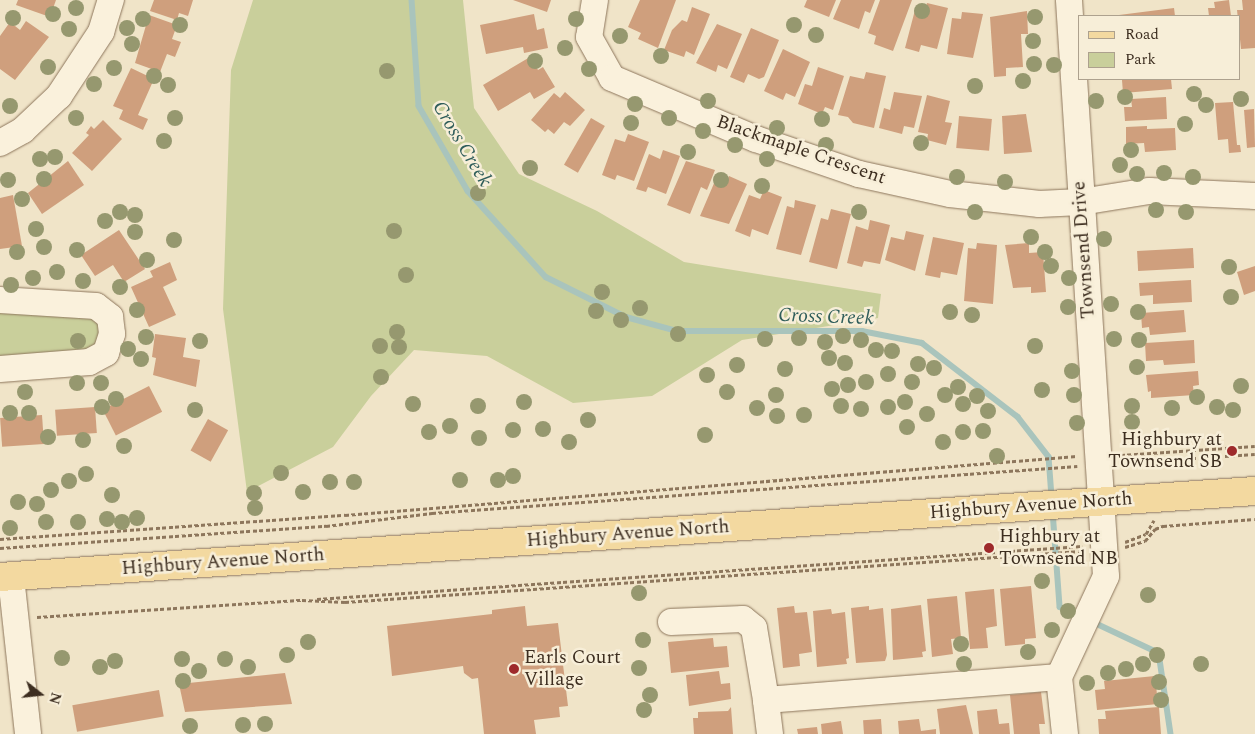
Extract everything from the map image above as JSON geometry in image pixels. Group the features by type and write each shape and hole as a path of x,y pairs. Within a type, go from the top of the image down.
{"main road":[{"name":"Highbury Avenue North","path":"6,577 1102,500 1255,491"}],"street":[{"path":"0,143 22,130 59,96 101,32 111,0"},
{"name":"Blackmaple Crescent","path":"595,0 589,36 612,78 747,135 859,174 950,194 1039,204 1081,202 1149,191 1255,196"},
{"name":"Townsend Drive","path":"1059,676 1106,576 1069,0"},
{"path":"0,300 96,306 110,317 112,334 106,353 89,362 0,370"},
{"path":"6,577 16,619 28,734"},
{"path":"671,622 743,619 754,628 770,734"},
{"path":"766,700 1059,676 1065,734"}],"path":[{"path":"0,548 326,526 432,513 1255,446"},
{"path":"0,539 1099,460 1255,454"},
{"path":"1104,547 1134,541 1146,534 1169,497"},
{"path":"16,619 1134,546 1163,526 1255,519"}],"green space":[{"path":"253,0 463,0 474,108 519,174 597,211 684,262 881,294 878,318 742,340 652,396 573,403 487,356 414,350 371,396 333,447 247,492 223,309 231,70"},
{"path":"0,310 91,315 101,328 93,351 0,359"}],"building":[{"path":"18,0 56,0 50,17 16,5"},
{"path":"154,0 193,0 188,16 179,13 177,20 150,11"},
{"path":"513,0 551,0 547,12"},
{"path":"640,0 676,0 658,48 638,39 641,33 628,27"},
{"path":"807,0 836,0 829,17 804,7"},
{"path":"841,0 875,0 870,13 865,11 859,29 833,19"},
{"path":"880,0 912,0 893,51 874,44 876,36 868,33"},
{"path":"1229,0 1231,15 1209,15 1208,8 1215,8 1214,2"},
{"path":"1242,0 1255,0 1255,48 1241,49 1240,15 1238,15 1237,10 1243,10"},
{"path":"927,3 948,8 937,49 921,45 919,52 905,48 915,10 924,12"},
{"path":"692,7 710,14 694,55 686,51 684,57 664,50 672,30 682,20 687,22"},
{"path":"1174,8 1175,15 1119,15"},
{"path":"1027,11 1028,34 1021,34 1023,67 1006,68 1006,76 994,77 990,17"},
{"path":"962,12 983,14 973,58 947,54 952,18 961,19"},
{"path":"534,14 537,30 544,28 548,48 524,53 523,47 486,54 480,25"},
{"path":"149,15 177,25 172,39 181,42 175,57 167,54 160,72 135,63"},
{"path":"26,21 49,37 15,80 0,69 0,36 10,22 20,30"},
{"path":"717,24 742,34 727,69 718,65 716,72 696,63"},
{"path":"751,28 779,40 764,77 759,79 748,74 744,83 730,77"},
{"path":"783,49 810,62 795,97 786,93 783,100 764,91"},
{"path":"530,57 538,70 543,67 555,87 534,99 530,92 498,111 483,85"},
{"path":"818,67 844,76 833,110 825,107 822,114 798,104 805,84 812,86"},
{"path":"131,68 154,79 138,115 148,119 143,130 119,119 123,110 113,106"},
{"path":"866,72 886,76 874,128 853,123 848,117 838,115 850,76 864,79"},
{"path":"1122,80 1171,80 1172,89 1123,93"},
{"path":"565,92 585,110 570,126 564,122 554,134 548,129 545,132 531,120 554,93 560,98"},
{"path":"894,92 922,96 914,128 904,126 902,134 879,128 884,108 890,110"},
{"path":"927,95 950,101 945,122 952,123 946,145 927,140 928,134 918,132"},
{"path":"1166,97 1167,119 1125,121 1124,107 1132,107 1131,99"},
{"path":"1233,102 1237,145 1240,145 1241,152 1229,153 1228,139 1218,140 1215,103"},
{"path":"1254,109 1255,147 1247,148 1244,110"},
{"path":"1026,114 1032,152 1004,154 1002,116"},
{"path":"959,116 992,119 989,151 956,148"},
{"path":"591,118 605,126 578,173 564,165"},
{"path":"103,120 122,139 92,171 72,153 89,135 86,133 91,126 94,129"},
{"path":"1147,126 1147,129 1175,128 1176,150 1145,152 1144,143 1126,144 1126,127"},
{"path":"628,134 649,142 634,181 617,175 615,180 602,175 615,139 625,142"},
{"path":"663,150 680,156 666,194 648,187 646,192 636,189 649,154 660,159"},
{"path":"68,161 84,185 42,214 28,193"},
{"path":"686,161 715,170 707,190 701,187 690,214 667,205"},
{"path":"729,176 747,184 729,224 700,216 715,181 725,185"},
{"path":"764,190 782,197 768,235 752,229 750,237 735,231 749,195 760,199"},
{"path":"13,195 22,246 0,249 0,198"},
{"path":"795,200 816,205 801,255 776,249 787,206 794,208"},
{"path":"831,209 851,214 837,269 809,262 821,218 828,220"},
{"path":"870,220 890,225 880,264 864,261 862,267 847,263 856,226 868,230"},
{"path":"119,230 145,269 124,282 113,265 95,276 81,255"},
{"path":"906,231 924,235 915,271 885,260 891,237 904,240"},
{"path":"933,237 964,243 957,275 941,272 940,278 925,275"},
{"path":"977,243 997,245 993,304 964,301 968,248 976,249"},
{"path":"1029,243 1029,253 1043,252 1046,292 1031,293 1031,287 1013,288 1005,245"},
{"path":"1193,248 1194,268 1138,271 1137,251"},
{"path":"170,262 177,280 163,287 176,315 149,327 131,287 153,277 150,271"},
{"path":"1255,266 1255,291 1244,295 1237,272"},
{"path":"1191,280 1192,302 1153,304 1153,295 1140,296 1139,283"},
{"path":"1184,310 1186,332 1150,335 1149,327 1142,328 1141,313"},
{"path":"155,334 186,338 183,357 200,360 196,387 153,375 156,358 152,357"},
{"path":"1194,340 1195,363 1164,365 1163,360 1146,361 1145,343"},
{"path":"1198,371 1199,385 1193,386 1194,395 1151,398 1151,391 1148,392 1146,375"},
{"path":"149,386 162,412 116,435 103,410"},
{"path":"95,407 97,433 57,436 55,410"},
{"path":"42,415 44,444 2,447 0,418"},
{"path":"208,419 228,430 211,462 191,450"},
{"path":"1031,586 1036,638 1025,639 1025,644 1005,646 1000,589"},
{"path":"994,589 997,626 986,628 988,648 970,649 965,592"},
{"path":"957,596 961,638 951,639 953,654 932,657 927,599"},
{"path":"921,605 926,651 922,652 923,657 893,660 891,609"},
{"name":"Earls Court Village","path":"525,606 527,626 558,623 568,706 559,707 560,717 534,720 536,734 484,734 478,678 472,679 464,673 463,666 392,676 387,626 492,614 492,610"},
{"path":"794,606 795,613 807,612 812,652 799,654 800,666 783,668 777,608"},
{"path":"869,606 869,610 883,608 887,655 885,661 856,663 851,608"},
{"path":"831,609 832,614 845,612 849,658 846,659 847,664 817,667 813,611"},
{"path":"713,638 714,647 727,646 729,667 671,673 668,642"},
{"path":"719,671 721,684 730,683 731,699 689,706 686,675"},
{"path":"285,673 292,704 185,712 179,684"},
{"path":"1155,676 1158,704 1097,710 1095,690 1105,689 1104,681"},
{"path":"159,690 164,717 77,732 72,705"},
{"path":"1041,692 1045,724 1039,724 1040,734 1014,734 1010,695"},
{"path":"966,705 973,734 940,734 937,709"},
{"path":"731,707 733,734 694,734 693,718 698,718 698,712 728,711"},
{"path":"1159,707 1161,734 1099,734 1098,719 1106,719 1105,711"},
{"path":"997,709 999,724 1009,723 1010,734 979,734 977,711"},
{"path":"881,719 882,734 864,734 863,720"},
{"path":"919,719 921,731 936,729 936,734 899,734 898,721"},
{"path":"841,721 843,734 822,734 821,724"},
{"path":"817,727 818,734 798,734 797,729"}],"waterway":[{"name":"Cross Creek","path":"412,0 419,106 468,191 546,277 626,317 677,331 862,331 922,343 1018,417 1049,457 1052,497"},
{"name":"Cross Creek","path":"1053,511 1060,607 1080,616"},
{"name":"Cross Creek","path":"1093,622 1159,653 1171,734"}],"place":[{"name":"Highbury at Townsend SB","path":"1232,451"},
{"name":"Highbury at Townsend NB","path":"989,548"},
{"name":"Earls Court Village","path":"514,669"}]}
